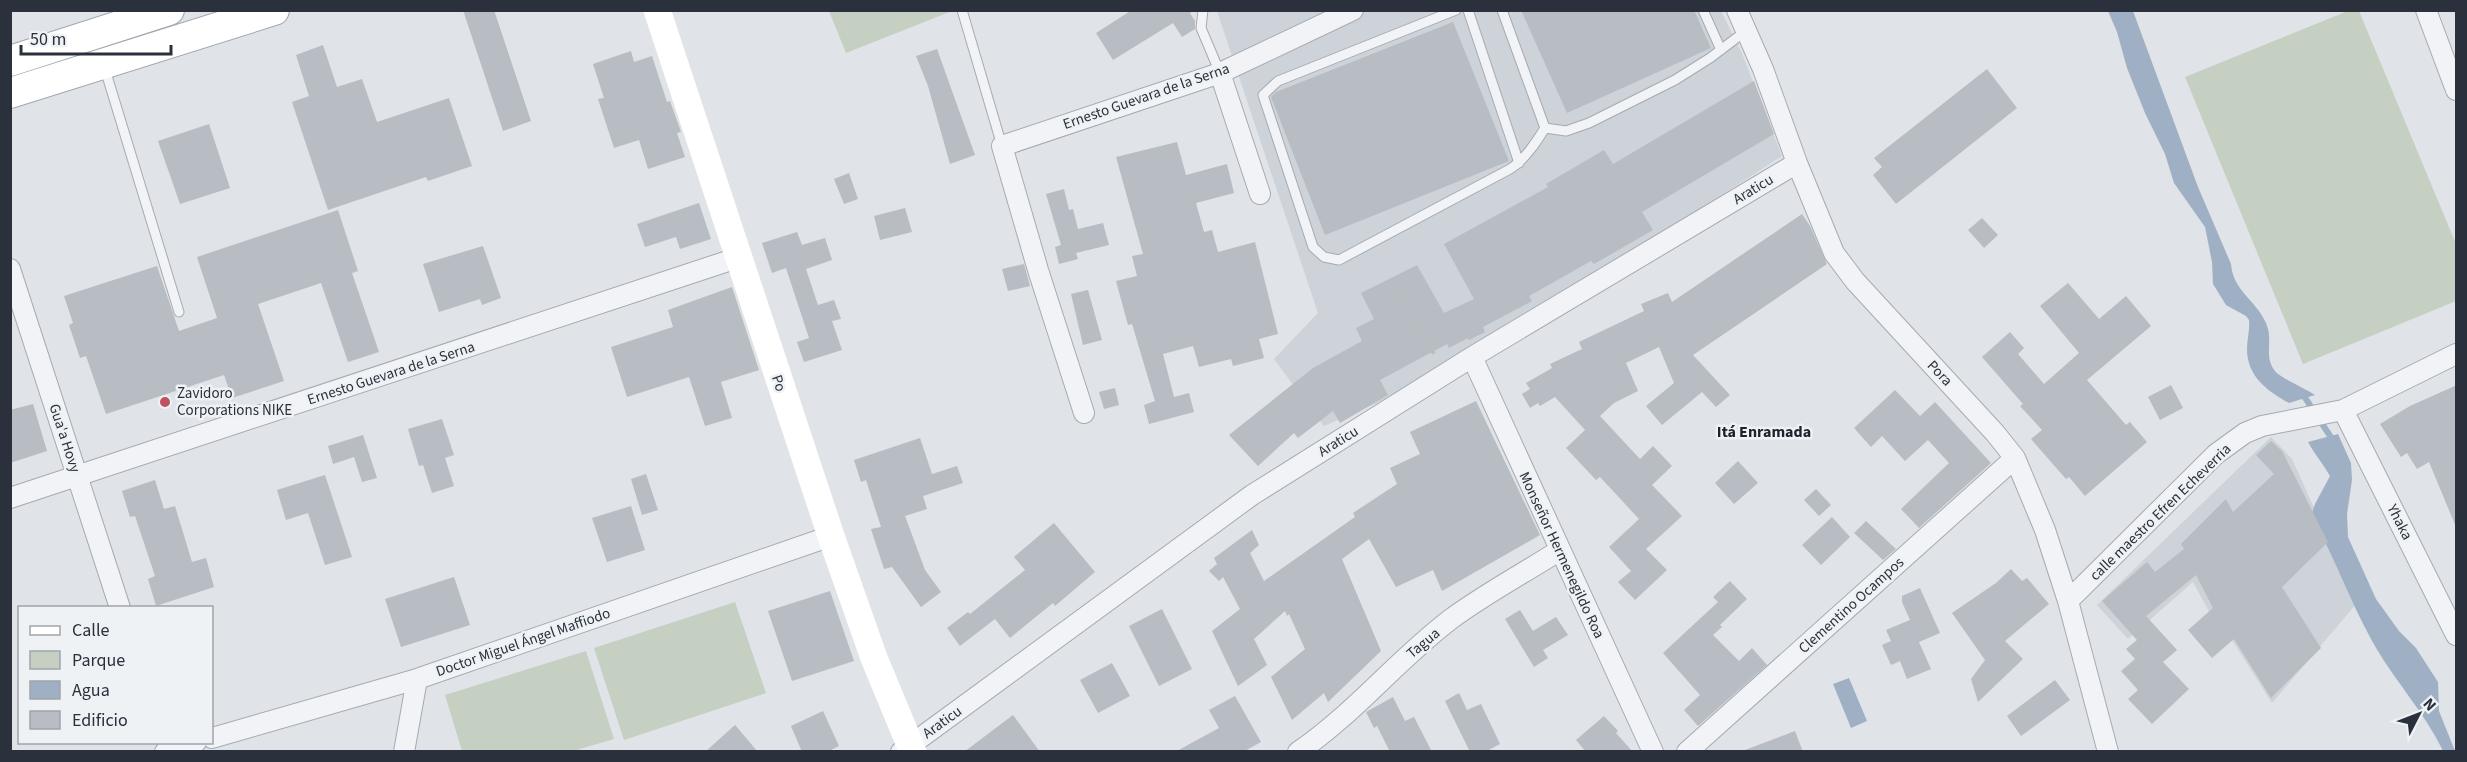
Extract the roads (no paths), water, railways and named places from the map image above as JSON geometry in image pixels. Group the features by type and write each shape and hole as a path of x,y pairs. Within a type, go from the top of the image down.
{"main road":[{"path":"10,61 169,10"},
{"path":"10,93 274,10"}],"street":[{"name":"Po","path":"657,10 737,258 831,536 908,749"},
{"name":"Ernesto Guevara de la Serna","path":"1002,146 1220,73 1353,10"},
{"name":"Pora","path":"1737,10 1747,30 1834,253 1855,281 1995,433 2015,458 2045,530 2068,601 2108,752"},
{"path":"2426,10 2457,90"},
{"path":"1220,73 1260,194"},
{"path":"1002,146 1038,270 1084,412"},
{"name":"Araticu","path":"908,749 1252,495 1472,357 1797,163"},
{"name":"Ernesto Guevara de la Serna","path":"10,498 737,258"},
{"name":"Gua'a Hovy","path":"10,269 119,606"},
{"name":"calle maestro Efren Echeverria","path":"2068,601 2216,454 2245,434 2262,426 2335,411 2457,354"},
{"name":"Monseñor Hermenegildo Roa","path":"1472,357 1653,752"},
{"name":"Yhaka","path":"2335,411 2457,635"},
{"name":"Clementino Ocampos","path":"1687,752 2015,458"},
{"name":"Doctor Miguel Ángel Maffiodo","path":"213,738 417,679 831,536"},
{"name":"Tagua","path":"1298,752 1314,741 1452,619 1560,550"},
{"path":"405,752 417,679"},
{"path":"165,751 189,744"}],"lane":[{"path":"962,10 1002,146"},
{"path":"1203,10 1201,27 1220,73"},
{"path":"1456,10 1278,81 1263,94 1313,247 1324,257 1339,260 1519,163 1545,128"},
{"path":"1468,10 1519,163"},
{"path":"1502,10 1545,128"},
{"path":"1703,10 1721,50"},
{"path":"1545,128 1566,131 1589,123 1676,80 1747,30"},
{"path":"104,64 179,312"}],"water":[{"path":"2108,11 2133,11 2198,187 2236,281 2266,323 2271,365 2282,376 2315,395 2289,403 2266,388 2254,375 2247,349 2249,320 2226,305 2213,284 2212,262 2205,227 2174,183 2165,154 2127,68 2117,32"},
{"path":"2338,434 2351,463 2352,480 2347,514 2348,537 2376,599 2399,631 2416,648 2438,682 2439,711 2455,751 2443,751 2427,722 2379,653 2311,516 2330,476 2308,442"},
{"path":"1849,678 1867,721 1851,728 1833,684"}],"waterway":[{"path":"2302,393 2334,442"}],"place":[{"name":"Zavidoro Corporations NIKE","path":"165,402"}],"district":[{"name":"Itá Enramada","path":"1764,431"}]}
